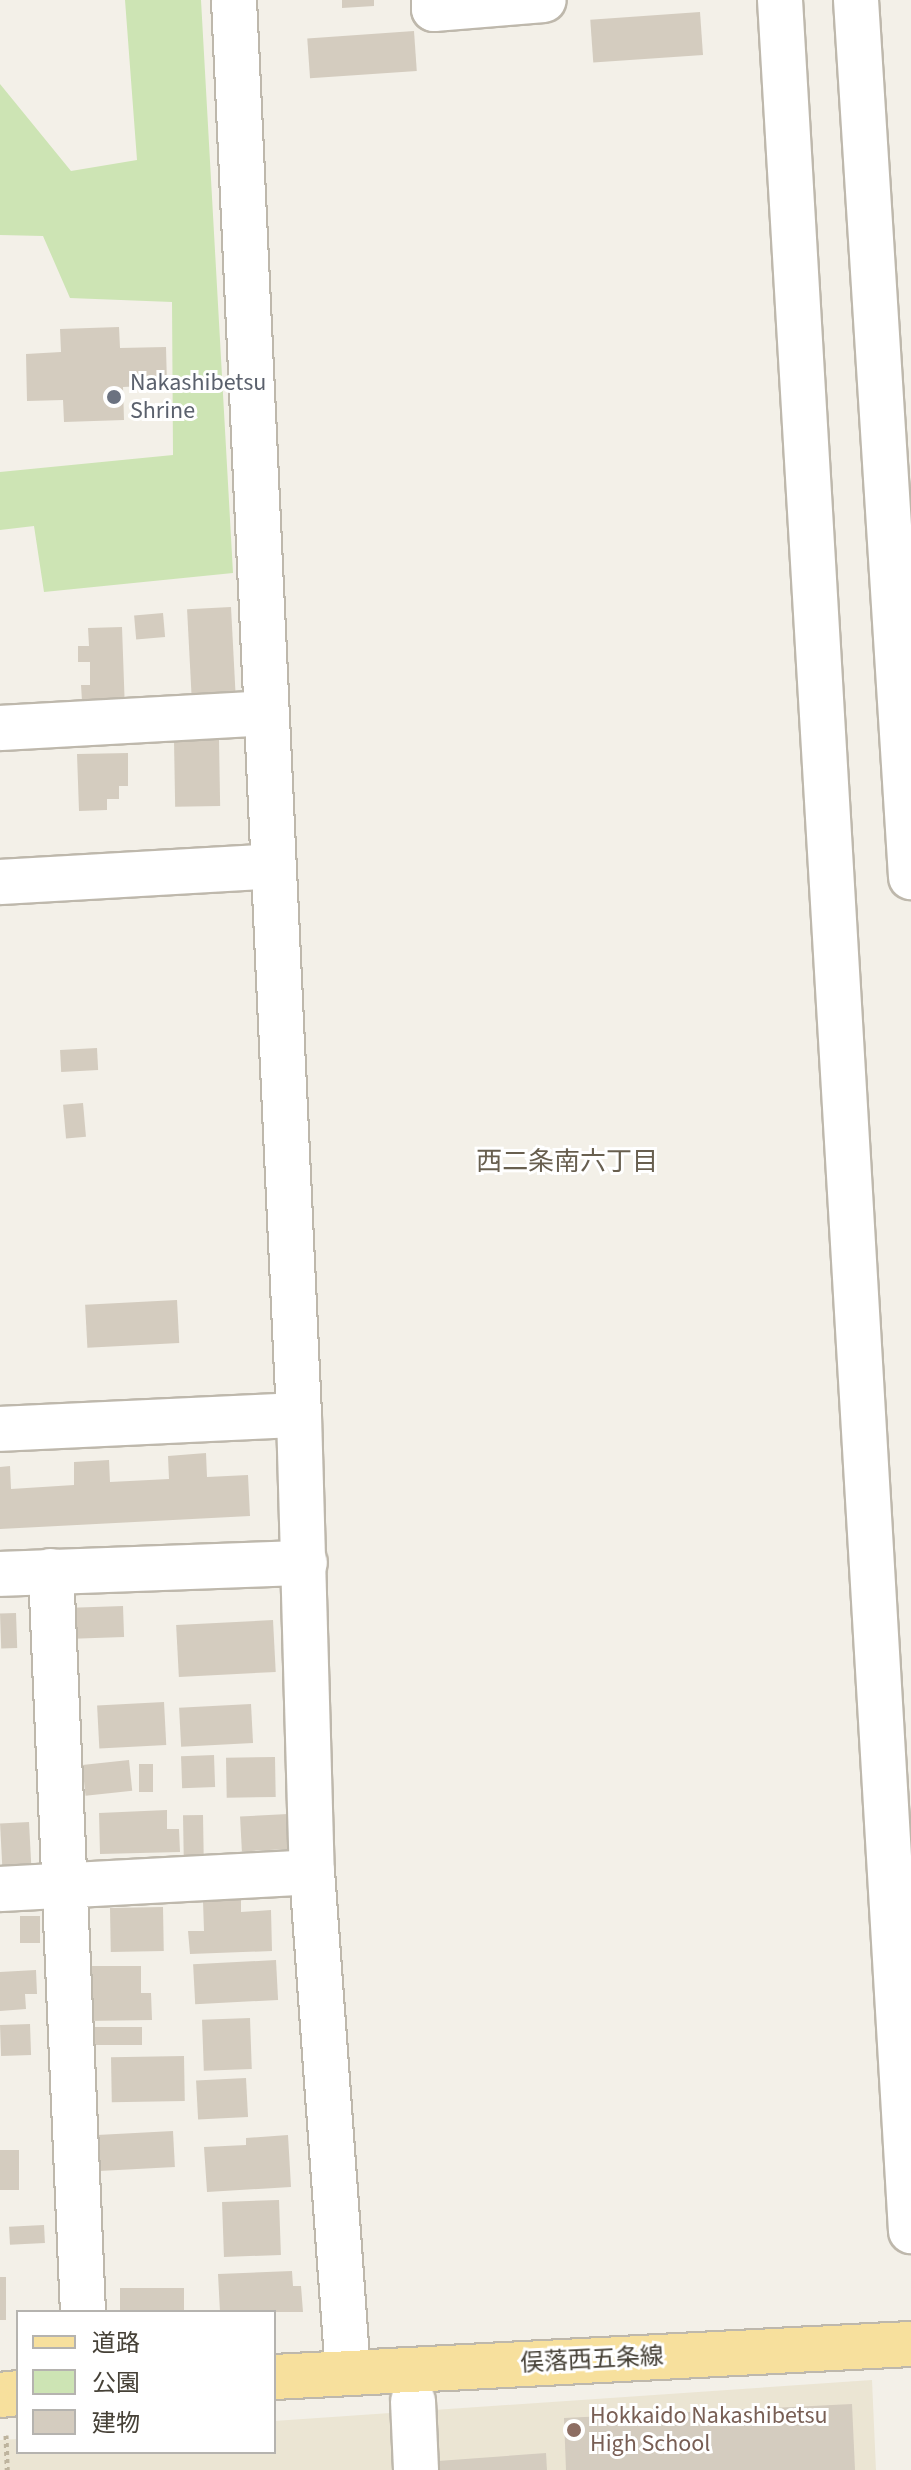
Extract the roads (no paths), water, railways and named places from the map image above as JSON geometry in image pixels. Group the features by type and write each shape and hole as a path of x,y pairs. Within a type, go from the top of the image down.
{"main road":[{"name":"俣落西五条線","path":"276,2377 911,2344"}],"street":[{"path":"234,0 299,1415 312,1872 348,2373"},
{"path":"434,0 434,9 544,0"},
{"path":"780,0 911,2231"},
{"path":"856,0 911,877"},
{"path":"0,728 266,713"},
{"path":"0,882 274,866"},
{"path":"0,1429 299,1415"},
{"path":"0,1574 305,1563"},
{"path":"51,1571 83,2310"},
{"path":"0,1889 312,1872"},
{"path":"413,2401 416,2470"}],"place":[{"name":"Nakashibetsu Shrine","path":"114,397"},
{"name":"Hokkaido Nakashibetsu High School","path":"574,2430"}],"district":[{"name":"西二条南六丁目","path":"567,1162"}]}
